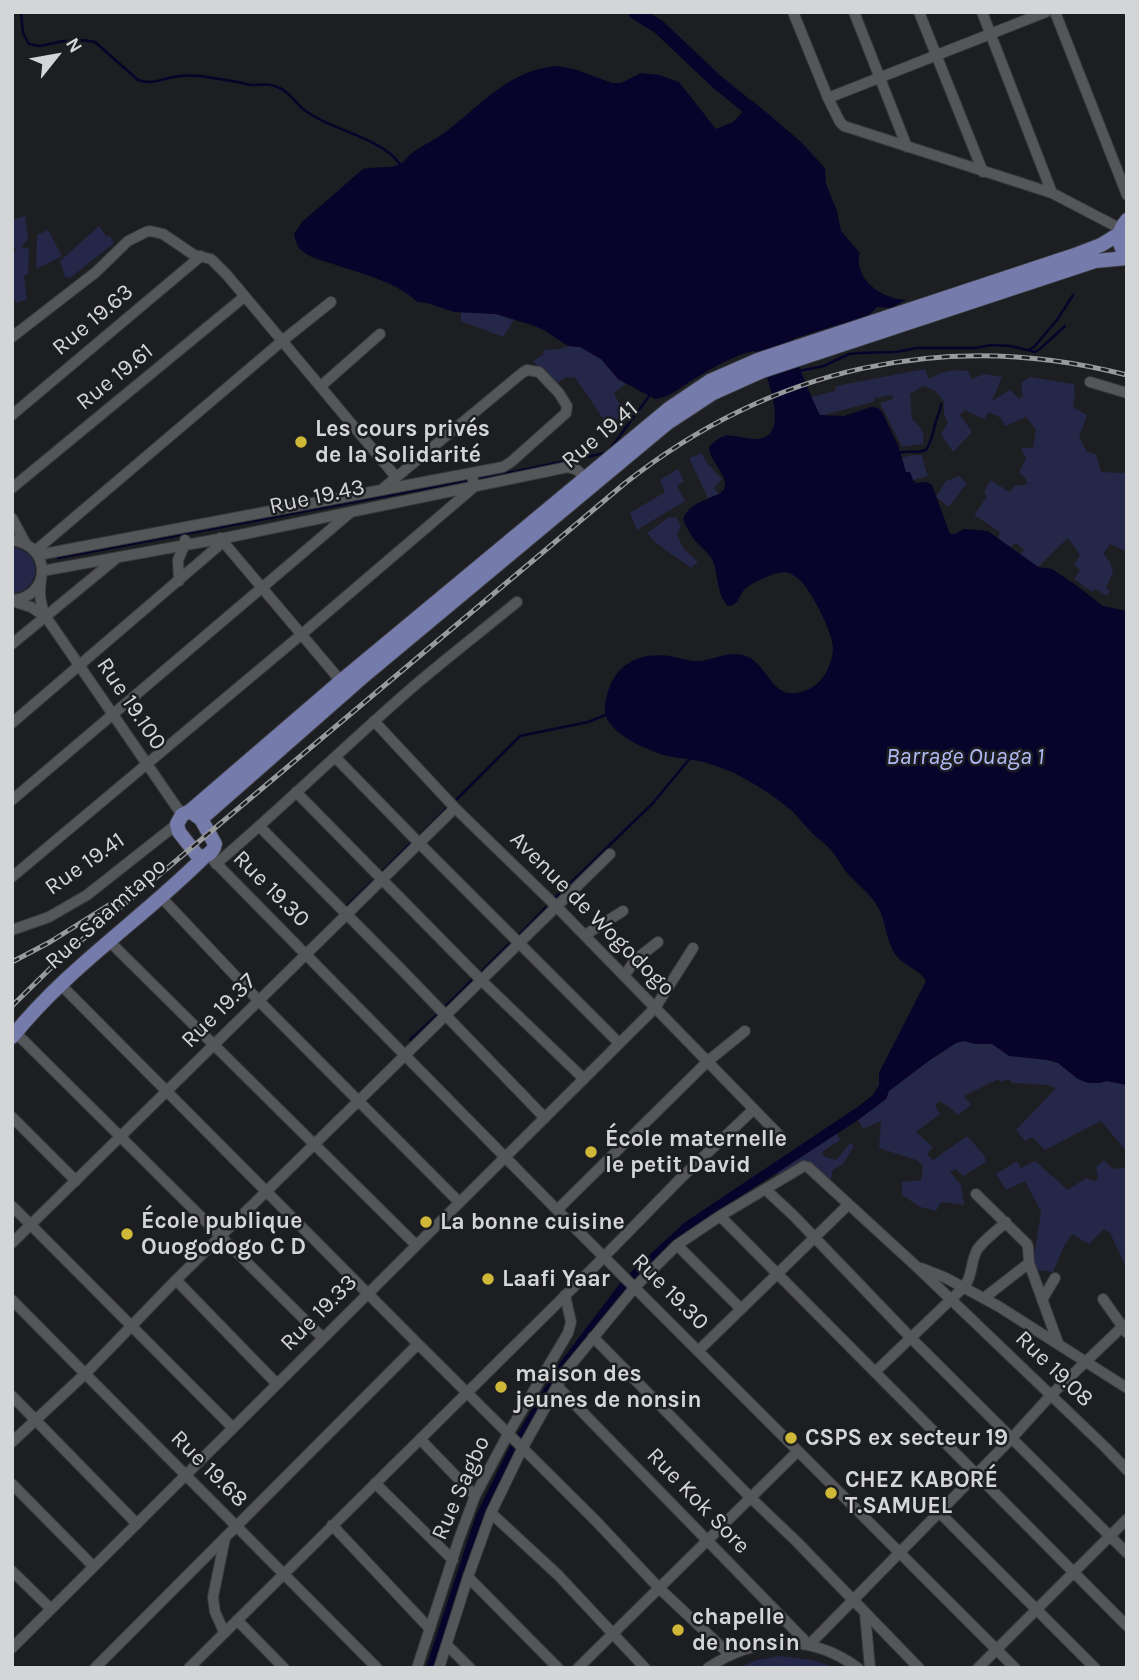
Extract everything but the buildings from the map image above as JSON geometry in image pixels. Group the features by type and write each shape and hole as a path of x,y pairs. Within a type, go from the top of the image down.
{"main road":[{"path":"1122,228 1121,248 1127,257"},
{"name":"Rue 19.41","path":"187,817 589,481 684,411 760,365 1074,255 1101,244 1122,228"},
{"name":"Rue 19.41","path":"800,351 1095,261 1127,257"},
{"path":"187,817 215,844 209,858 197,856 179,832 187,817"},
{"name":"Rue Saamtapo","path":"14,1035 60,984 209,858"}],"street":[{"path":"793,12 840,122 907,147 1052,193 1122,228"},
{"path":"854,12 907,147"},
{"path":"919,12 983,172"},
{"path":"982,12 1052,193"},
{"path":"828,98 1046,12"},
{"path":"1055,12 1127,195"},
{"path":"12,337 96,272 132,237 146,232 163,234 194,255 211,259 396,477"},
{"name":"Rue 19.63","path":"12,415 201,256"},
{"name":"Rue 19.61","path":"12,488 244,297"},
{"path":"33,550 331,302"},
{"path":"321,386 380,334"},
{"path":"12,540 33,550 186,526 377,491 472,473 507,465 566,413 567,406 539,372 527,370 377,491 373,507"},
{"path":"1090,382 1127,393"},
{"name":"Rue 19.43","path":"41,576 120,556 222,540 568,467 577,470 589,481"},
{"path":"12,877 474,487 472,473"},
{"path":"12,800 352,511"},
{"name":"Rue 19.100","path":"12,518 41,562 39,595 46,617 146,765 187,817"},
{"path":"179,581 178,560 185,544 186,526"},
{"path":"12,723 179,581 222,540 345,685"},
{"path":"12,644 120,556"},
{"path":"12,601 29,596 36,589 41,576"},
{"name":"Rue 19.100","path":"12,601 31,607 46,617"},
{"path":"209,858 260,827 416,684 517,602"},
{"name":"Avenue de Wogodogo","path":"374,721 455,808 556,905 780,1136"},
{"path":"335,757 619,1043"},
{"path":"296,792 481,980 584,1079"},
{"name":"Rue 19.37","path":"12,1243 455,808"},
{"name":"Rue 19.41","path":"12,930 49,917 87,895 187,817"},
{"path":"260,827 545,1118"},
{"path":"12,1442 86,1373 130,1325 610,854"},
{"name":"Rue 19.30","path":"209,858 1015,1668"},
{"path":"161,897 259,1001 459,1202"},
{"path":"585,935 623,911"},
{"path":"109,941 416,1245"},
{"path":"624,976 635,960 658,942"},
{"name":"Rue 19.33","path":"12,1648 654,1008 693,948"},
{"path":"60,984 595,1520 659,1588 729,1654"},
{"path":"557,1210 708,1061 746,1031"},
{"path":"14,1035 323,1338"},
{"path":"192,1667 237,1619 681,1178 754,1109"},
{"path":"12,1118 76,1181"},
{"path":"439,1668 491,1513 557,1386 565,1372 635,1287 677,1245 720,1216 806,1166 951,1299"},
{"path":"765,1189 1127,1553"},
{"path":"976,1194 1027,1244 1029,1263 1058,1343"},
{"path":"698,1351 848,1205"},
{"path":"12,1206 233,1428"},
{"path":"720,1216 1127,1626"},
{"path":"875,1372 964,1287 969,1280 977,1250 1006,1223"},
{"path":"677,1245 741,1309"},
{"path":"984,1298 1029,1263"},
{"path":"916,1267 933,1272 984,1298 1127,1388"},
{"path":"1042,1300 1055,1278"},
{"path":"176,1280 277,1384"},
{"name":"Rue Sagbo","path":"417,1668 475,1496 568,1333 571,1322 565,1295"},
{"name":"Rue 19.08","path":"951,1299 1127,1470"},
{"path":"809,1645 1051,1395 1125,1330 1103,1299"},
{"name":"Rue 19.68","path":"12,1300 377,1668"},
{"path":"593,1337 919,1668"},
{"path":"95,1668 418,1344"},
{"name":"Rue Kok Sore","path":"557,1386 809,1645"},
{"path":"12,1396 137,1524"},
{"path":"420,1439 475,1496"},
{"path":"578,1668 798,1451"},
{"path":"375,1483 453,1560"},
{"path":"12,1484 93,1566"},
{"path":"491,1513 558,1575 645,1668"},
{"path":"939,1513 1095,1668"},
{"path":"978,1668 1127,1519"},
{"path":"332,1525 430,1629"},
{"path":"224,1632 215,1612 213,1597 225,1538"},
{"path":"12,1571 51,1609"},
{"path":"468,1577 558,1668"},
{"path":"865,1613 870,1668"},
{"path":"237,1619 284,1668"},
{"path":"708,1668 729,1654 746,1648 782,1642 809,1645 841,1657 858,1668"},
{"path":"447,1645 470,1668"}],"shaded area":[{"path":"12,216 14,219 25,216 28,239 21,247 29,249 28,274 24,276 27,300 16,303 12,293 12,253 16,251 12,242"},
{"path":"99,226 114,243 70,278 65,277 60,261"},
{"path":"48,230 62,256 36,269 37,235"},
{"path":"461,311 496,314 514,320 503,337 461,321"},
{"path":"580,347 601,359 618,379 626,384 614,393 623,411 610,429 575,378 567,377 556,384 533,361 543,355 544,350"},
{"path":"925,369 929,379 943,372 957,370 968,371 971,379 985,374 1002,377 992,401 1010,390 1019,399 1023,396 1021,383 1030,377 1074,384 1073,407 1087,415 1079,437 1087,452 1096,454 1101,472 1127,473 1127,552 1110,544 1103,554 1110,562 1113,573 1106,587 1110,591 1107,596 1095,589 1092,592 1074,579 1080,570 1074,565 1080,555 1068,538 1038,567 1020,554 1024,550 1016,543 1010,547 998,538 1000,532 974,515 987,497 984,491 991,480 1009,492 1015,486 1028,484 1019,472 1026,459 1021,448 1033,448 1036,430 1026,417 1005,426 1001,418 989,412 984,419 965,410 960,415 972,432 953,452 941,434 948,423 944,414 944,401 934,390 923,386 910,394 912,419 921,430 924,440 923,444 902,447 880,403 893,399 892,395 820,416 811,397 835,391 836,386"},
{"path":"701,453 722,479 714,488 719,494 708,498 689,458"},
{"path":"922,455 928,476 913,480 910,472 906,472 900,458"},
{"path":"678,469 684,481 677,486 685,501 637,530 630,513 665,492 660,480"},
{"path":"959,476 967,483 949,507 936,497 946,481"},
{"path":"676,517 681,526 677,534 683,548 698,562 691,568 656,543 647,533 668,518"},
{"path":"13,547 30,556 35,570 29,585 12,594"},
{"path":"964,1041 992,1044 1058,1063 1078,1079 1127,1085 1127,1152 1101,1121 1045,1150 1032,1137 1025,1141 1016,1130 1056,1088 1012,1083 1009,1079 1001,1082 998,1079 964,1096 971,1105 958,1115 940,1101 935,1105 940,1114 916,1132 933,1147 927,1154 933,1160 967,1136 984,1155 986,1162 963,1176 956,1169 950,1172 961,1185 964,1205 941,1202 936,1211 920,1207 902,1195 902,1182 921,1180 923,1165 916,1160 879,1148 881,1121 863,1129 858,1120 886,1099 889,1091 930,1060 956,1043"},
{"path":"837,1133 840,1140 822,1152 825,1157 836,1160 850,1143 854,1146 843,1164 833,1170 830,1182 807,1162 780,1178 776,1173"},
{"path":"1104,1160 1113,1169 1127,1167 1127,1269 1110,1233 1104,1229 1089,1244 1072,1234 1053,1272 1032,1269 1041,1212 1025,1181 1006,1190 996,1174 1017,1161 1021,1168 1035,1161 1068,1190 1086,1178 1094,1181 1098,1178 1096,1167"},
{"path":"779,1656 813,1660 836,1668 738,1668 757,1660"}],"water":[{"name":"Barrage Ouaga 1","path":"557,66 574,69 612,83 621,83 641,73 659,75 679,82 716,129 733,122 753,101 801,142 825,168 826,184 837,211 841,231 860,253 859,265 865,279 883,294 906,300 891,308 877,307 859,321 793,339 799,365 820,415 844,416 871,407 878,408 898,445 906,472 910,472 916,483 927,482 932,485 950,534 964,529 988,531 1038,567 1052,569 1103,606 1127,611 1127,1085 1107,1081 1088,1083 1078,1079 1058,1063 1009,1056 992,1044 964,1041 956,1043 889,1091 886,1099 858,1120 686,1232 634,1280 629,1274 684,1223 873,1095 879,1085 879,1073 926,981 895,954 873,899 848,874 827,846 785,805 757,785 729,771 704,762 664,755 641,746 620,733 606,716 607,694 617,673 634,660 644,657 670,656 697,661 743,655 752,659 779,689 787,693 811,688 824,676 829,665 833,654 830,633 802,582 789,573 775,574 748,587 737,602 728,606 721,596 712,559 693,538 683,519 692,507 724,489 724,479 709,447 715,441 725,436 755,439 767,436 773,429 774,404 759,354 754,351 731,359 671,394 655,399 618,379 601,359 580,347 568,346 544,330 496,314 454,312 417,302 388,283 310,256 297,244 294,234 302,222 363,169 400,164 444,133 498,89 525,74"}],"waterway":[{"path":"21,12 23,33 29,44 40,46 82,40 95,42 138,80 143,81 154,82 193,75 251,85 275,86 314,117 380,147 400,164"},
{"path":"635,12 659,27 716,81 760,117"},
{"path":"1030,349 1057,320 1073,295"},
{"path":"799,371 824,366 849,354 896,352 917,348 976,348 991,345 1011,346 1035,352 1065,326"},
{"path":"610,449 650,395"},
{"path":"899,453 926,450 941,404"},
{"path":"478,479 605,453"},
{"path":"58,558 471,480"},
{"path":"457,799 520,736 588,722 608,714"},
{"path":"555,898 653,803 691,757"},
{"path":"419,836 447,808"},
{"path":"383,871 410,844"},
{"path":"346,907 374,880"},
{"path":"519,935 546,907"},
{"path":"482,971 509,944"},
{"path":"445,1007 473,979"},
{"path":"410,1040 437,1015"},
{"path":"519,1439 561,1368 623,1286"},
{"path":"430,1668 480,1516 513,1449"}],"railway":[{"path":"12,1006 64,955 624,484 680,444 739,411 800,386 862,368 927,358 992,356 1059,361 1127,375"},
{"path":"12,962 50,942 120,898"}],"place":[{"name":"Les cours privés de la Solidarité","path":"301,442"},
{"name":"École maternelle le petit David","path":"591,1152"},
{"name":"La bonne cuisine","path":"426,1222"},
{"name":"École publique Ouogodogo C D","path":"127,1234"},
{"name":"Laafi Yaar","path":"488,1279"},
{"name":"maison des jeunes de nonsin","path":"501,1387"},
{"name":"CSPS ex secteur 19","path":"791,1438"},
{"name":"CHEZ KABORÉ T.SAMUEL","path":"831,1493"},
{"name":"chapelle de nonsin","path":"678,1630"}]}
